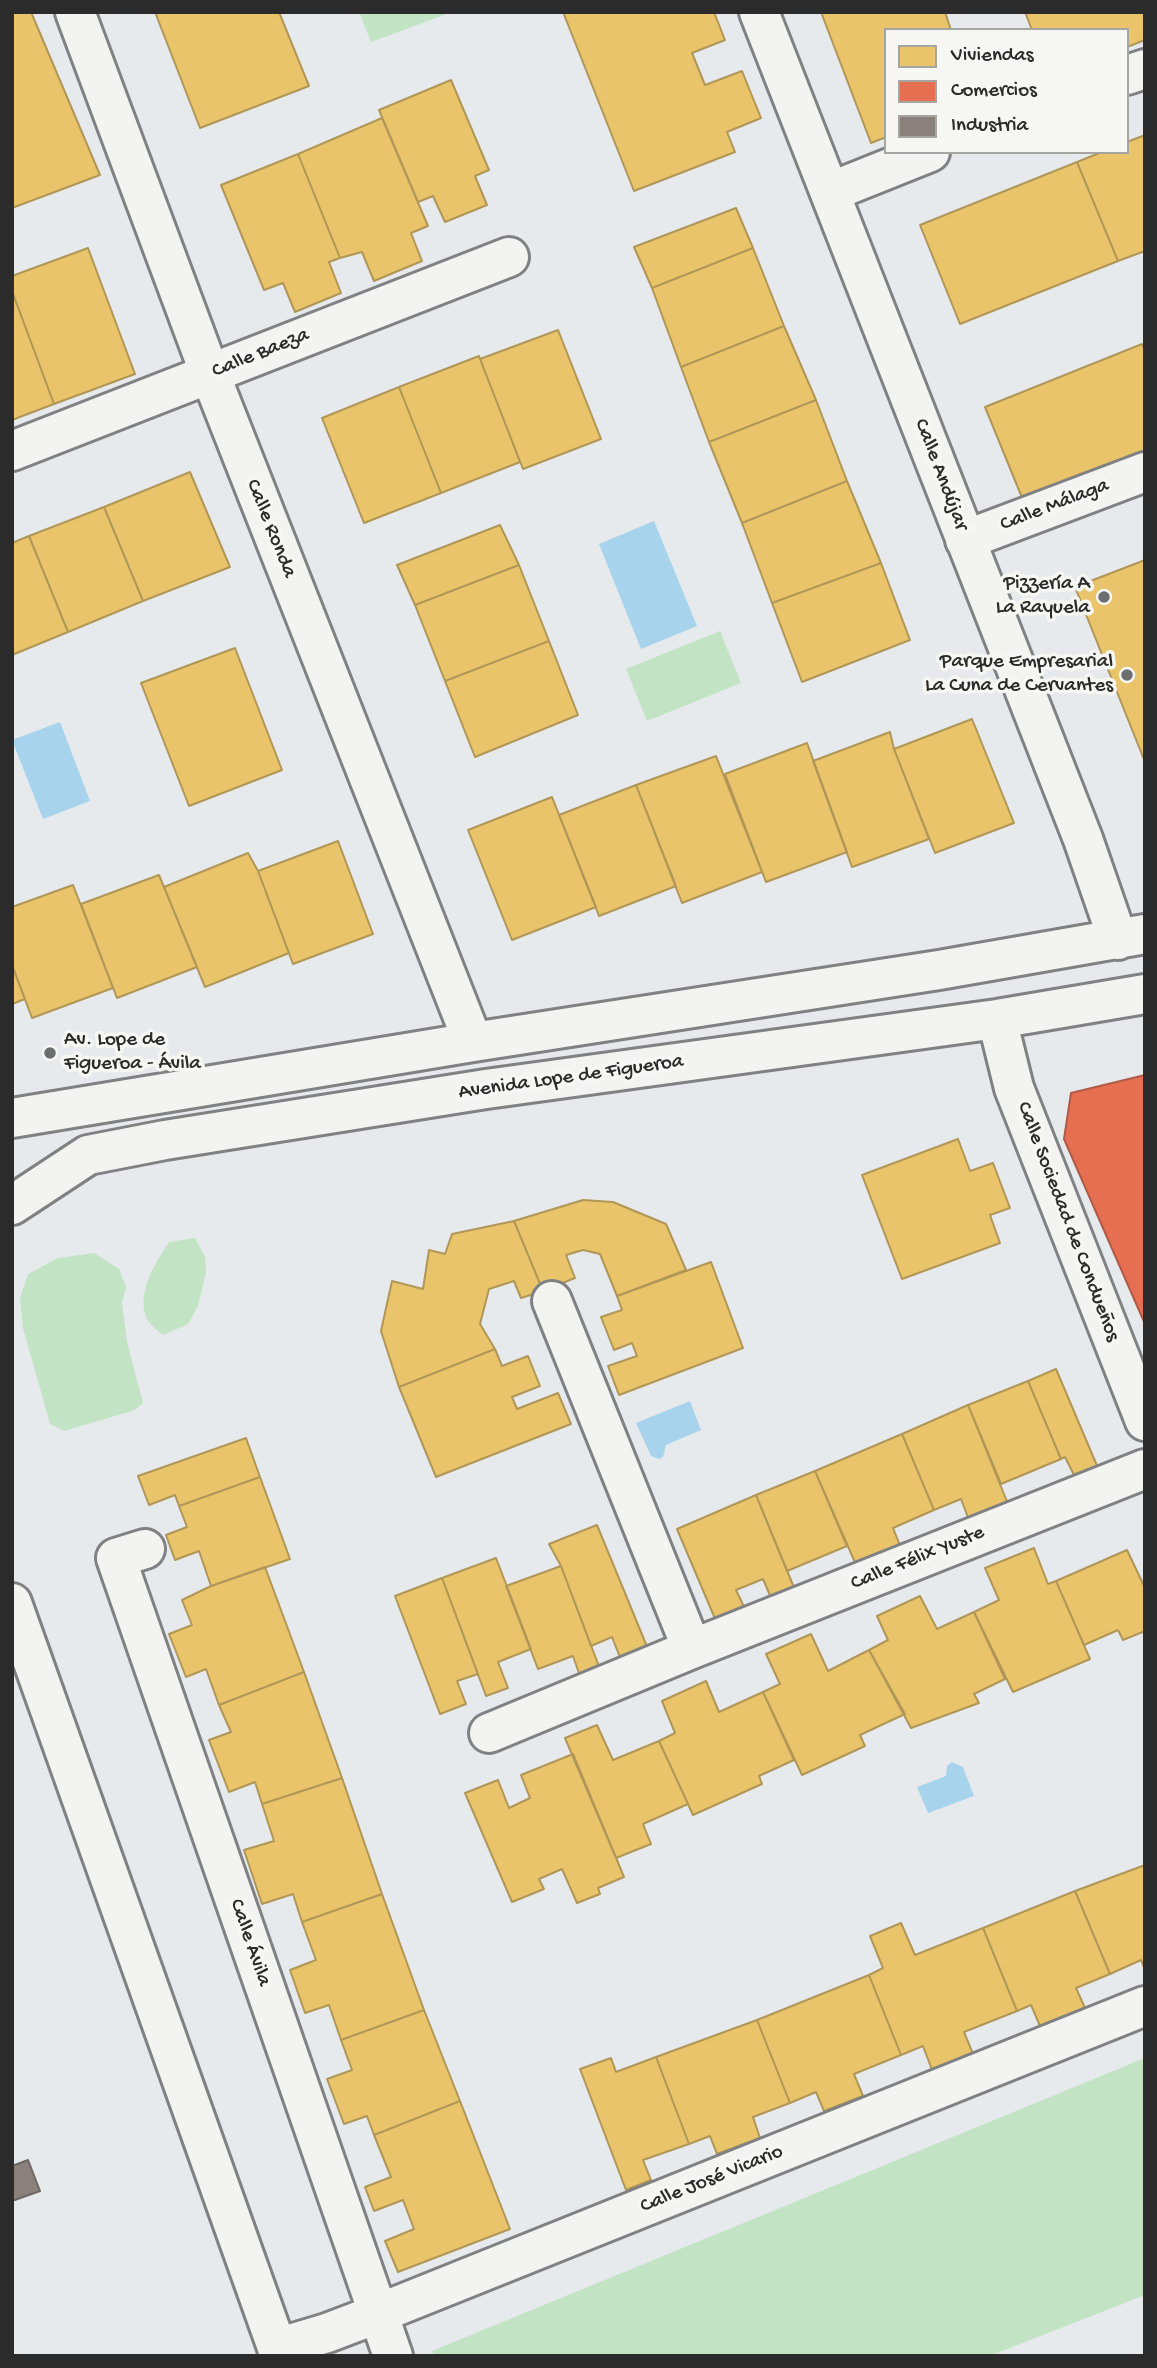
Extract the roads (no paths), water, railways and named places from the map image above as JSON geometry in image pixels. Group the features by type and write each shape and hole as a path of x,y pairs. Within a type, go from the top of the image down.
{"street":[{"name":"Calle Ronda","path":"75,12 210,374 474,1042"},
{"name":"Calle Andújar","path":"760,12 1083,839 1131,937"},
{"path":"830,192 925,154"},
{"name":"Calle Baeza","path":"12,451 509,257"},
{"name":"Calle Málaga","path":"965,540 1145,472"},
{"path":"12,1118 1131,937"},
{"name":"Avenida Lope de Figueroa","path":"12,1205 88,1155 165,1140 486,1089 997,1020 1145,994"},
{"name":"Calle Sociedad de Condueños","path":"997,1020 1014,1088 1145,1421"},
{"path":"552,1301 692,1649"},
{"name":"Calle Félix Yuste","path":"489,1733 692,1649 1145,1469"},
{"name":"Calle Ávila","path":"145,1549 116,1558 393,2356"},
{"path":"12,1603 278,2352"},
{"name":"Calle José Vicario","path":"278,2352 1145,2006"}],"water":[{"path":"654,521 697,626 641,649 599,544"},
{"path":"60,722 90,801 43,819 12,740"},
{"path":"690,1401 701,1430 666,1445 663,1457 659,1459 651,1456 636,1423"},
{"path":"952,1762 963,1767 974,1796 928,1813 917,1787 946,1776 947,1766"}],"place":[{"name":"Pizzería A La Rayuela","path":"1104,597"},
{"name":"Parque Empresarial La Cuna de Cervantes","path":"1127,675"},
{"name":"Av. Lope de Figueroa - Ávila","path":"50,1053"}]}
